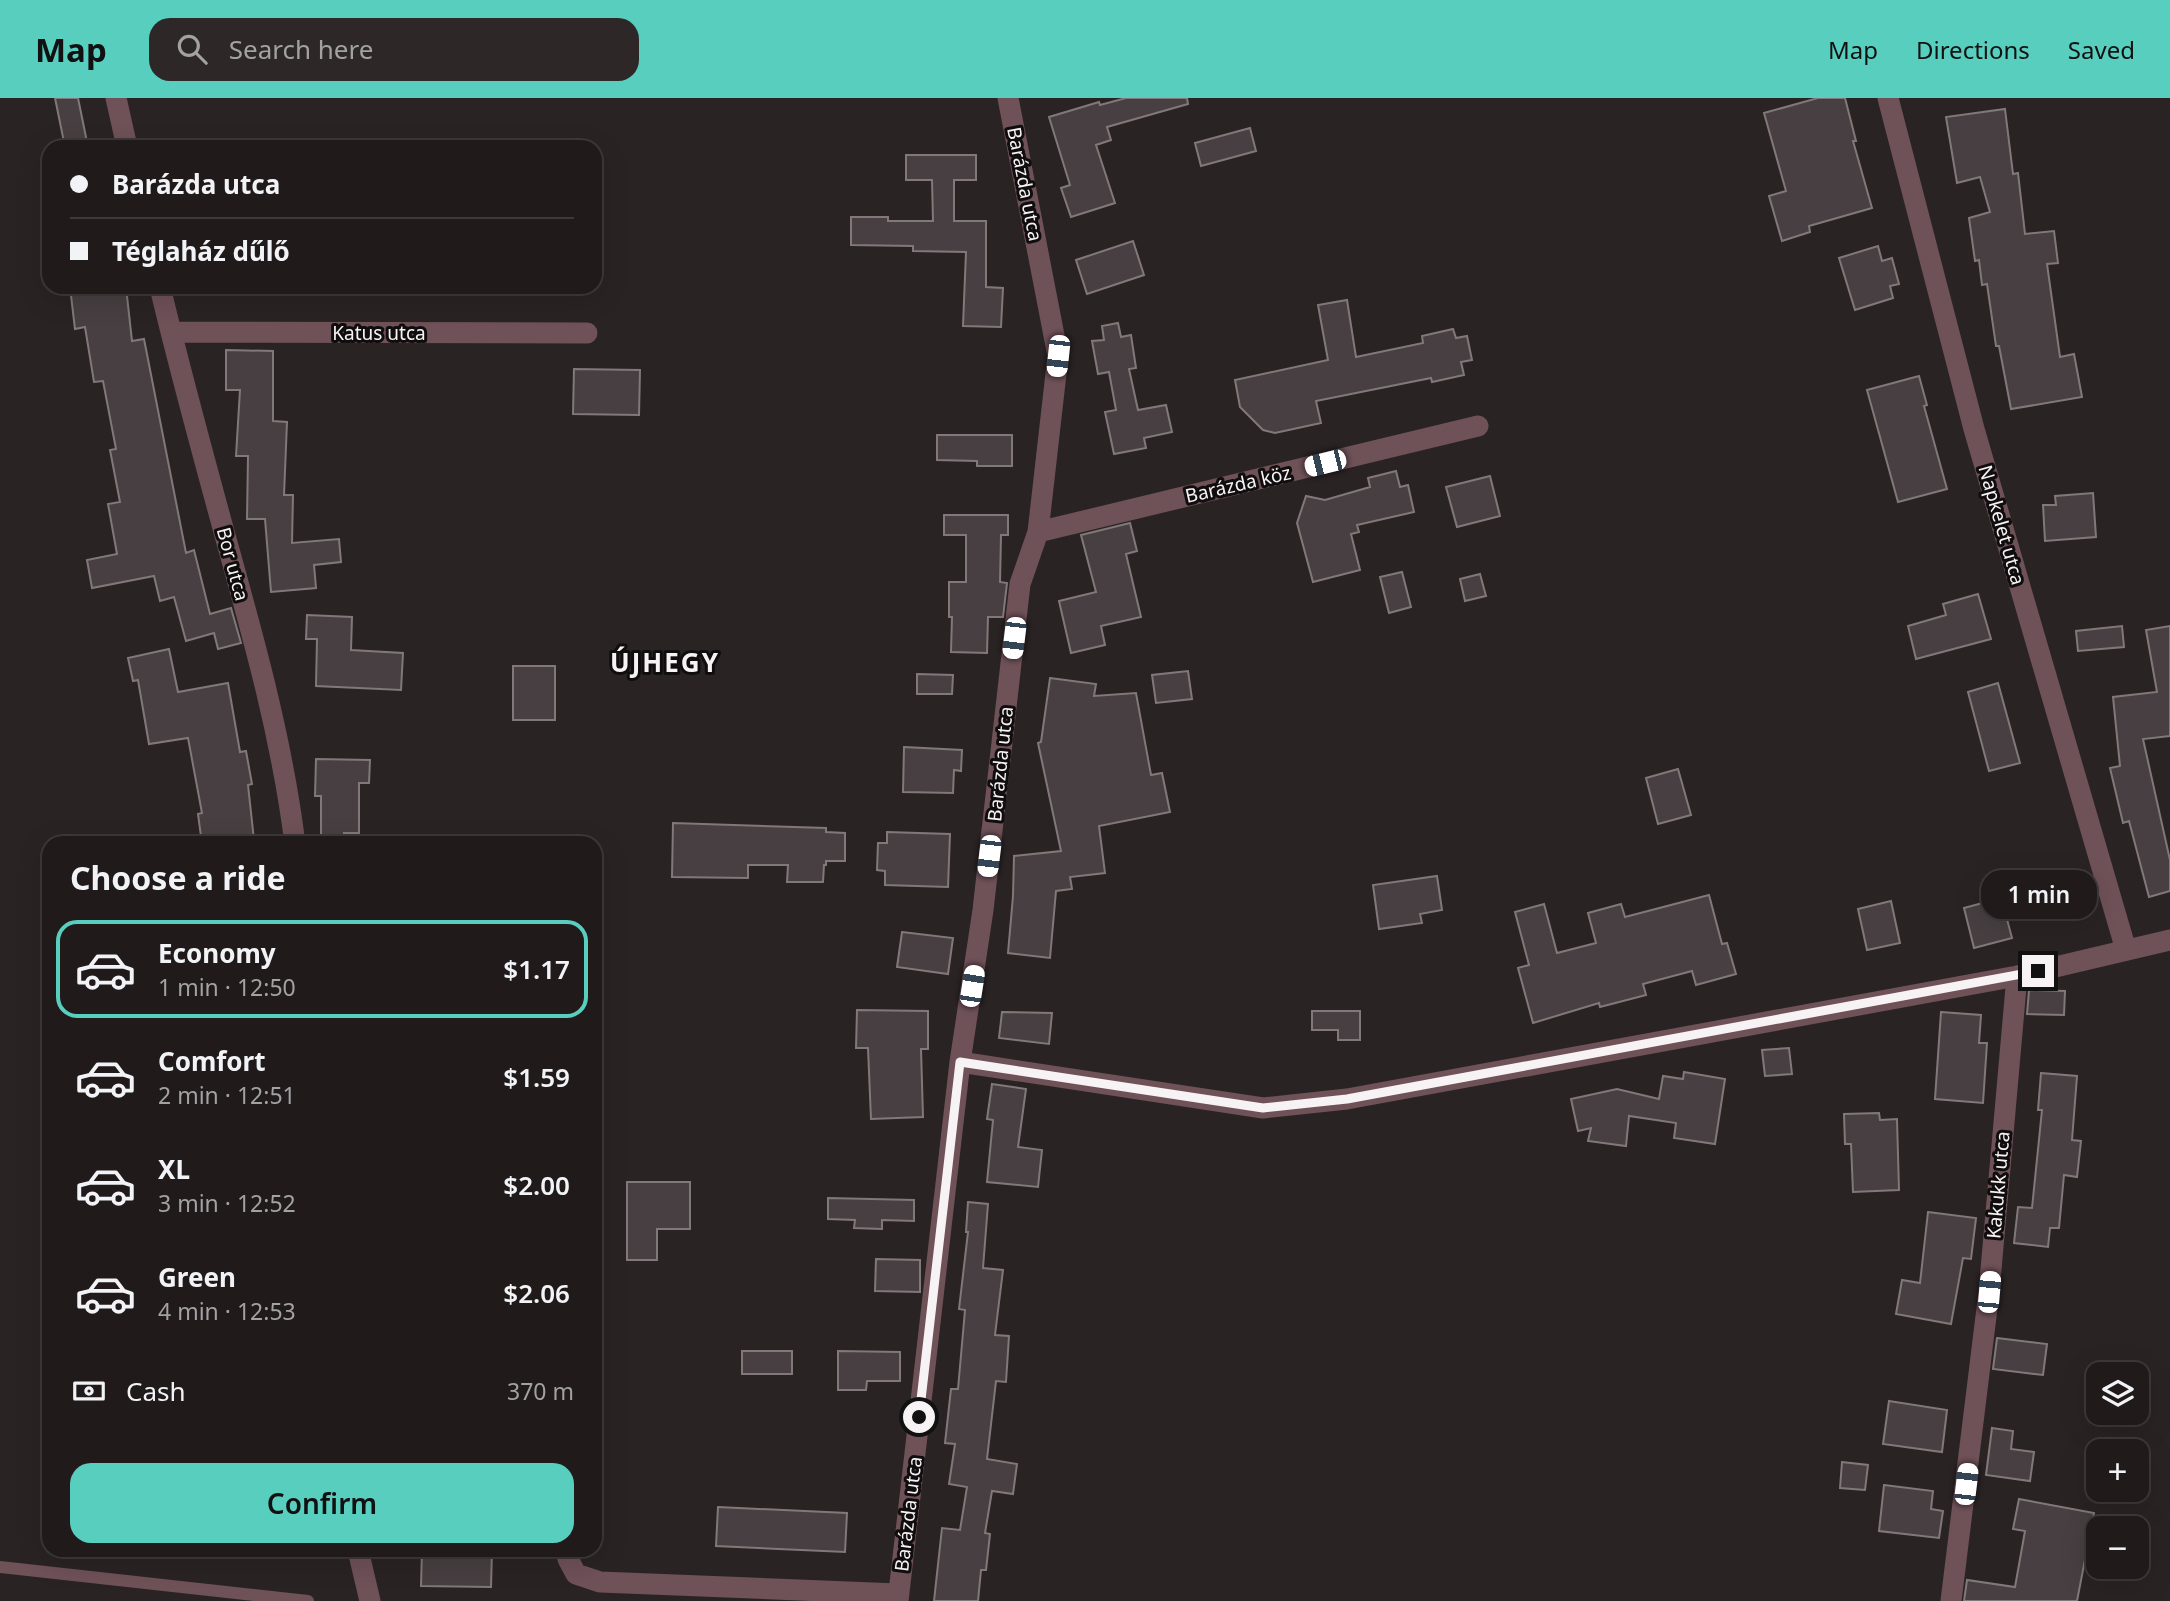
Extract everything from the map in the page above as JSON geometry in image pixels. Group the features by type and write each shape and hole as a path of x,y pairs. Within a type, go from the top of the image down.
{"street":[{"path":"116,98 125,140"},
{"name":"Barázda utca","path":"898,1598 960,1062 983,910 1020,584 1038,531 1058,356 1008,98"},
{"name":"Napkelet utca","path":"1888,98 1974,429 2126,950"},
{"name":"Bor utca","path":"162,294 196,431 267,689 288,792 294,836"},
{"name":"Katus utca","path":"171,332 587,333"},
{"name":"Barázda köz","path":"1038,531 1478,426"},
{"path":"960,1062 1263,1108 1347,1099 2017,976 2170,940"},
{"name":"Kakukk utca","path":"1951,1601 1989,1292 2017,976"},
{"path":"360,1557 370,1601"},
{"path":"568,1557 576,1574 600,1582 898,1598"}],"lane":[{"path":"0,1567 308,1601"}],"building":[{"path":"55,98 78,98 87,140 64,140"},
{"path":"1126,98 1187,98 1188,104 1107,127 1111,140 1096,145 1115,203 1071,217 1061,188 1070,185 1049,117 1099,102 1100,105"},
{"path":"1818,98 1845,98 1856,141 1853,141 1872,208 1809,226 1810,232 1782,241 1769,196 1786,191 1764,113"},
{"path":"2005,109 2013,174 2018,173 2025,234 2054,231 2058,263 2047,264 2060,357 2074,354 2082,397 2011,409 1999,346 1996,346 1987,284 1982,285 1979,260 1975,261 1969,218 1990,212 1980,177 1957,183 1946,117"},
{"path":"1250,128 1256,151 1201,166 1195,143"},
{"path":"906,155 976,155 976,180 954,180 954,221 986,221 986,287 1003,288 1001,327 963,326 966,252 913,251 913,246 851,245 851,217 888,217 888,221 933,221 932,180 906,180"},
{"path":"1133,241 1144,275 1087,294 1076,260"},
{"path":"1878,246 1882,261 1892,258 1899,284 1890,286 1893,298 1855,310 1839,258"},
{"path":"71,294 127,294 132,341 144,339 186,553 194,550 210,614 231,608 241,643 218,649 214,633 186,641 174,597 160,601 154,576 92,588 87,560 117,554 108,504 120,502 110,450 116,449 103,381 94,382 85,327 75,329"},
{"path":"1347,300 1356,357 1423,343 1422,336 1453,329 1456,338 1467,336 1472,360 1461,362 1464,375 1432,382 1431,378 1316,401 1321,423 1275,433 1263,430 1240,407 1235,380 1328,360 1318,305"},
{"path":"1118,323 1121,337 1131,335 1136,368 1129,369 1138,410 1166,405 1172,432 1144,438 1146,448 1114,454 1105,412 1116,410 1109,372 1098,374 1092,341 1104,340 1102,326"},
{"path":"226,350 273,351 273,421 287,422 284,495 293,495 292,543 339,539 341,562 314,565 316,588 271,592 265,519 247,519 248,456 236,456 240,390 226,390"},
{"path":"574,369 640,370 639,415 573,414"},
{"path":"1919,376 1927,405 1924,406 1947,489 1898,502 1867,390"},
{"path":"937,435 1012,435 1012,466 977,466 977,461 937,460"},
{"path":"1396,471 1400,487 1408,485 1414,512 1357,525 1359,532 1351,534 1360,570 1313,582 1297,523 1306,496 1325,500 1370,487 1368,478"},
{"path":"1490,476 1500,516 1457,527 1446,487"},
{"path":"2093,493 2096,537 2045,541 2043,505 2056,505 2055,496"},
{"path":"944,515 1008,515 1008,535 1001,535 1000,582 1007,583 1003,617 988,617 987,653 951,652 949,582 966,582 966,535 944,535"},
{"path":"1130,523 1137,551 1126,554 1141,617 1101,626 1105,645 1071,653 1059,601 1096,592 1081,535"},
{"path":"1402,572 1411,607 1389,613 1380,577"},
{"path":"1480,574 1486,596 1465,601 1460,579"},
{"path":"1978,594 1991,639 1916,659 1908,626 1946,615 1943,604"},
{"path":"307,615 352,617 351,650 403,653 401,690 316,686 317,639 306,639"},
{"path":"2122,626 2124,647 2078,651 2076,631"},
{"path":"2170,626 2170,736 2143,739 2170,860 2170,891 2149,897 2129,821 2123,823 2110,768 2120,766 2113,697 2157,692 2146,630"},
{"path":"169,649 178,692 228,683 240,752 246,751 252,784 248,785 254,836 201,836 198,814 202,813 188,738 149,744 138,680 133,681 128,658"},
{"path":"513,666 555,666 555,720 513,720"},
{"path":"1188,671 1192,699 1156,703 1152,675"},
{"path":"917,674 953,675 952,694 917,694"},
{"path":"1050,678 1096,684 1094,696 1136,693 1151,775 1162,773 1170,812 1099,826 1105,873 1070,877 1072,889 1056,891 1050,958 1008,953 1014,856 1061,851 1038,743 1041,742"},
{"path":"1998,683 2020,763 1989,771 1968,692"},
{"path":"904,747 962,750 961,771 954,770 953,793 903,792"},
{"path":"316,759 370,760 369,783 359,783 359,833 321,836 321,796 315,796"},
{"path":"1678,769 1691,815 1658,824 1646,778"},
{"path":"673,823 826,828 826,832 845,833 845,861 826,861 823,882 787,882 788,865 748,865 748,878 672,877"},
{"path":"887,832 950,834 948,887 885,885 885,871 877,870 878,843 887,843"},
{"path":"1437,876 1442,910 1420,914 1422,923 1379,929 1373,885"},
{"path":"1709,895 1722,944 1727,943 1736,974 1696,985 1692,971 1643,984 1646,995 1600,1007 1599,1003 1533,1023 1518,968 1529,965 1515,912 1544,904 1557,953 1596,943 1588,913 1621,904 1625,917"},
{"path":"1891,901 1900,943 1867,950 1858,909"},
{"path":"1990,901 1993,911 2004,908 2012,938 1974,948 1964,908"},
{"path":"902,932 953,938 948,974 897,967"},
{"path":"2029,990 2065,991 2064,1015 2027,1014"},
{"path":"857,1010 928,1011 928,1049 921,1049 923,1117 871,1119 868,1048 856,1048"},
{"path":"1312,1011 1360,1011 1360,1040 1338,1040 1338,1030 1312,1030"},
{"path":"1002,1012 1052,1013 1049,1044 999,1038"},
{"path":"1941,1012 1981,1015 1979,1043 1987,1043 1983,1103 1935,1099"},
{"path":"1789,1048 1792,1074 1765,1076 1762,1050"},
{"path":"1684,1072 1725,1079 1715,1144 1674,1138 1676,1123 1629,1116 1626,1146 1588,1141 1591,1128 1578,1131 1571,1099 1617,1089 1659,1099 1663,1076 1683,1079"},
{"path":"2041,1073 2077,1076 2072,1140 2081,1141 2077,1177 2064,1175 2059,1228 2050,1228 2048,1247 2014,1243 2018,1207 2032,1208 2042,1110 2038,1110"},
{"path":"992,1084 1026,1089 1018,1147 1042,1150 1038,1187 987,1182 993,1120 987,1119"},
{"path":"1879,1113 1880,1120 1897,1119 1899,1190 1853,1192 1851,1144 1845,1144 1844,1114"},
{"path":"627,1182 690,1182 690,1229 657,1229 657,1260 627,1260"},
{"path":"828,1198 914,1200 914,1221 882,1220 882,1229 854,1228 855,1220 828,1219"},
{"path":"968,1202 988,1204 983,1268 1003,1270 995,1335 1009,1336 1006,1382 996,1381 987,1459 1017,1464 1013,1494 992,1491 985,1533 990,1534 986,1570 981,1570 978,1601 934,1601 942,1528 960,1530 967,1487 949,1484 955,1444 945,1443 951,1389 958,1389 965,1310 959,1309 968,1232"},
{"path":"1928,1212 1976,1218 1971,1259 1963,1258 1951,1324 1896,1314 1902,1280 1920,1283"},
{"path":"876,1259 920,1260 920,1292 875,1291"},
{"path":"1997,1338 2047,1344 2043,1375 1993,1369"},
{"path":"742,1351 792,1351 792,1374 742,1374"},
{"path":"838,1351 900,1352 900,1381 867,1381 866,1390 838,1390"},
{"path":"1889,1401 1947,1410 1942,1452 1883,1444"},
{"path":"1992,1428 2013,1431 2011,1449 2034,1452 2030,1481 1986,1475"},
{"path":"1842,1462 1868,1465 1865,1490 1840,1488"},
{"path":"1884,1485 1933,1491 1931,1509 1943,1511 1939,1538 1879,1531"},
{"path":"2019,1499 2094,1513 2093,1516 2086,1516 2086,1554 2077,1601 1964,1601 1967,1580 2015,1587 2025,1531 2013,1529"},
{"path":"718,1507 847,1513 845,1552 716,1546"},
{"path":"422,1557 492,1557 491,1587 421,1586"}],"district":[{"name":"ÚJHEGY","path":"665,662"}],"route":[{"path":"919,1417 960,1062 1202,1101 1263,1108 1347,1099 2038,971"}]}
